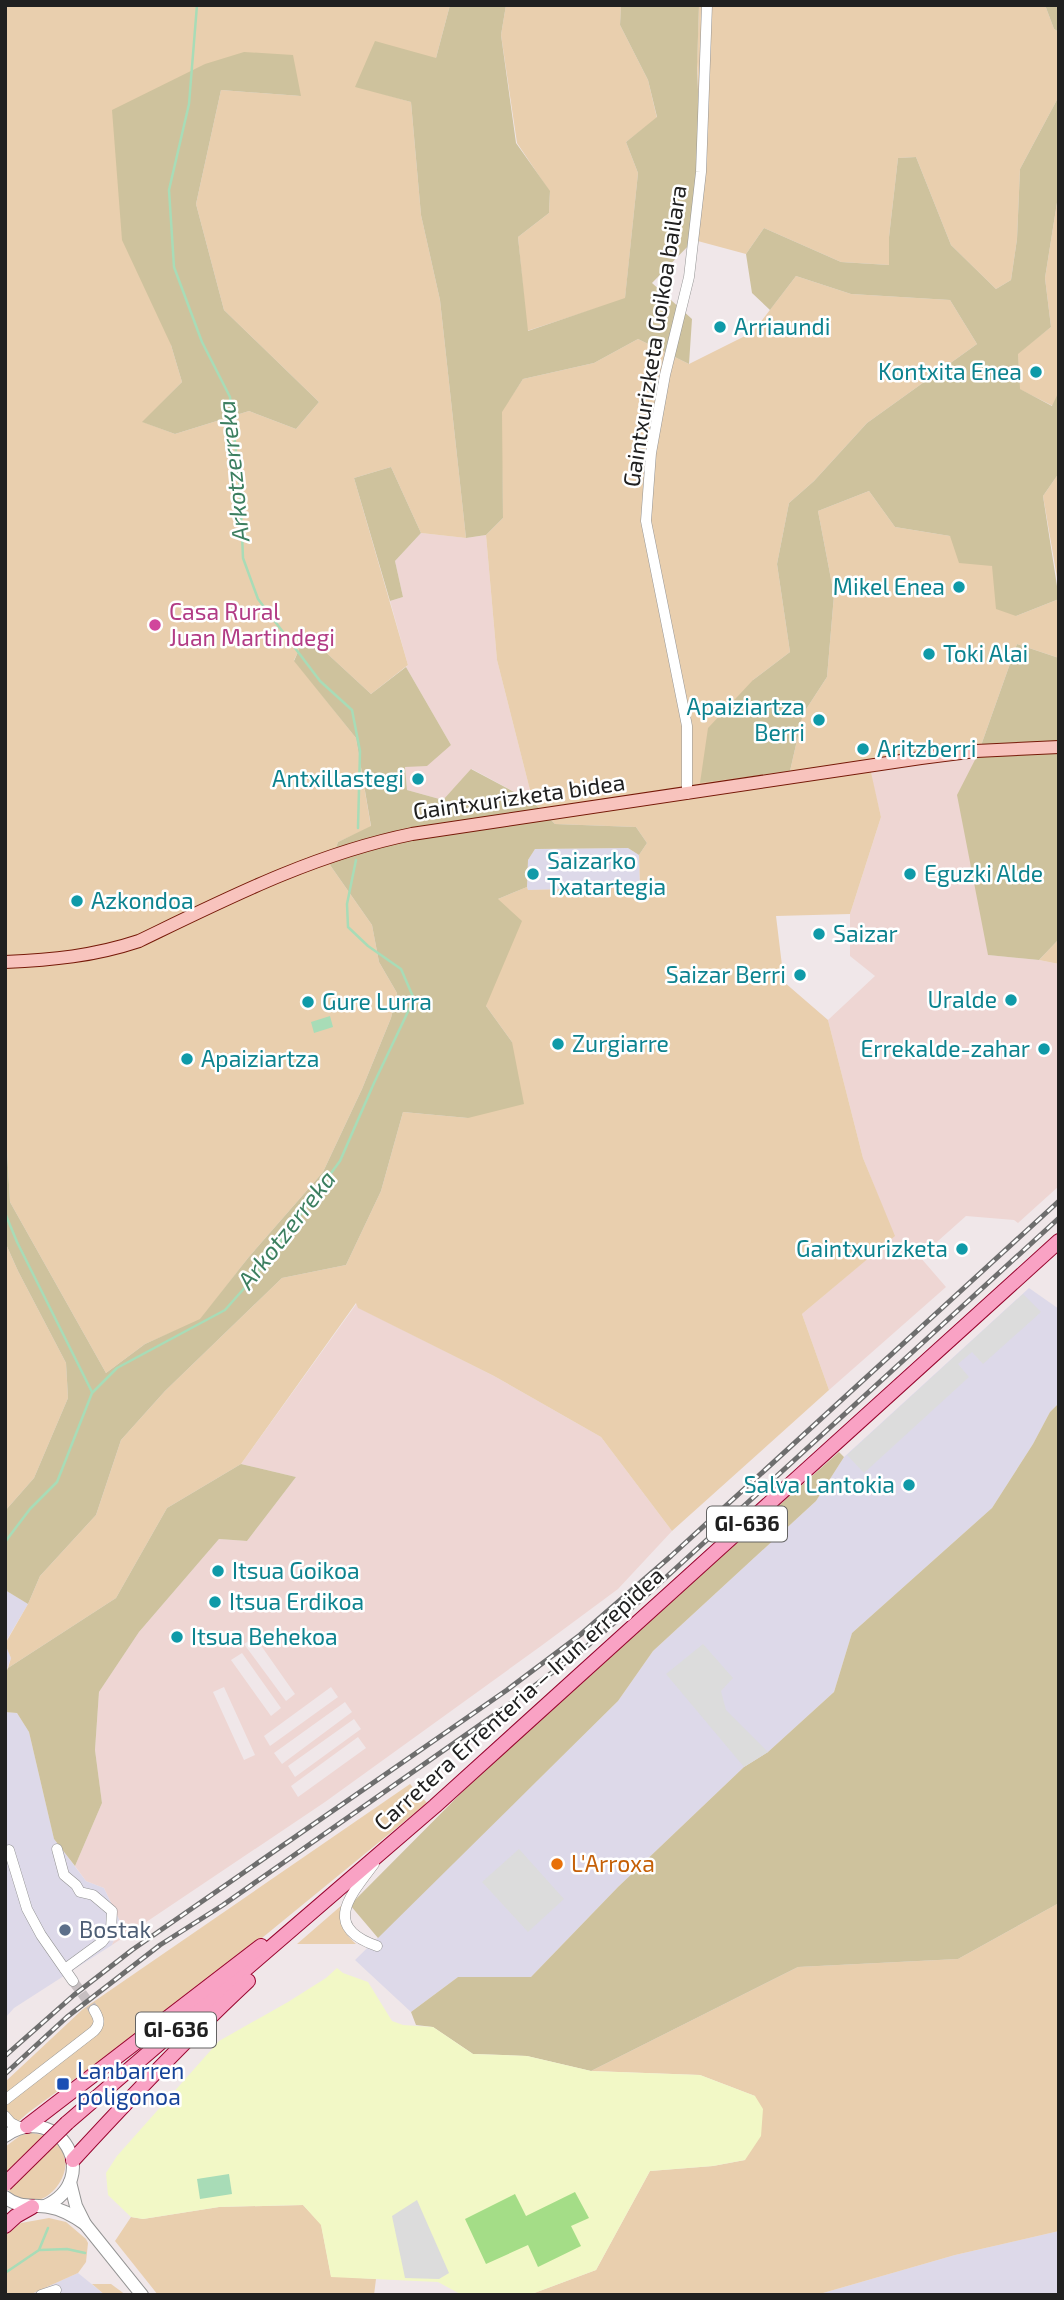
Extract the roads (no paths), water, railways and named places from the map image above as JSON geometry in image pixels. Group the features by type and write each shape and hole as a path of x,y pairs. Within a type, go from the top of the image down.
{"main road":[{"name":"Gaintxurizketa bidea","path":"5,962 55,960 118,948 139,941 268,879 380,840 464,825 962,753 1059,747"},
{"name":"Carretera Errenteria – Irun errepidea","path":"5,2185 67,2123 382,1852 1059,1241"},
{"path":"24,2127 291,1922 312,1914"},
{"path":"73,2160 118,2109 281,1949 285,1937"},
{"path":"5,2225 16,2216 39,2207"}],"street":[{"name":"Gaintxurizketa Goikoa bailara","path":"687,794 687,726 646,521 651,453 665,375 689,277 701,172 707,5"},
{"path":"57,1849 64,1875 80,1892 93,1895 112,1912 111,1930 102,1942 65,1969"},
{"path":"5,1851 9,1850 27,1909 41,1935 73,1981"},
{"path":"377,1946 352,1934 346,1923 345,1909 382,1852"},
{"path":"5,2100 96,2028 99,2018 94,2010"},
{"path":"5,2116 11,2123 24,2127 40,2127 56,2133 68,2147 73,2160 71,2182 76,2206 85,2224 142,2295"},
{"path":"5,2136 24,2127"},
{"path":"39,2207 60,2197 71,2182"},
{"path":"5,2197 14,2204 68,2213 85,2224"},
{"path":"41,2295 56,2290 50,2295"}],"waterway":[{"name":"Arkotzerreka","path":"197,5 189,104 169,190 174,267 202,342 230,397 240,488 243,558 258,599 320,681 352,710 360,751 358,828"},
{"name":"Arkotzerreka","path":"5,1542 30,1509 57,1482 92,1393 117,1368 225,1310 255,1276 340,1161 414,999 401,969 368,946 348,927 347,904 356,860"},
{"path":"5,1213 92,1392"},
{"name":"Arkotzerreka","path":"5,2273 39,2250 48,2228"},
{"path":"40,2250 67,2249 85,2253"}],"tunnel":[{"path":"73,1981 94,2010"}],"railway":[{"path":"5,2056 74,1995 132,1950 507,1690 580,1635 671,1556 1059,1201"},
{"path":"5,2074 67,2017 160,1945 223,1905 517,1699 586,1647 651,1591 1059,1218"}],"place":[{"name":"Arriaundi","path":"720,327"},
{"name":"Kontxita Enea","path":"1036,372"},
{"name":"Mikel Enea","path":"959,587"},
{"name":"Casa Rural Juan Martindegi","path":"155,625"},
{"name":"Toki Alai","path":"929,654"},
{"name":"Apaiziartza Berri","path":"819,720"},
{"name":"Aritzberri","path":"863,749"},
{"name":"Antxillastegi","path":"418,779"},
{"name":"Saizarko Txatartegia","path":"533,874"},
{"name":"Eguzki Alde","path":"910,874"},
{"name":"Azkondoa","path":"77,901"},
{"name":"Saizar","path":"819,934"},
{"name":"Saizar Berri","path":"800,975"},
{"name":"Uralde","path":"1011,1000"},
{"name":"Gure Lurra","path":"308,1002"},
{"name":"Zurgiarre","path":"558,1044"},
{"name":"Errekalde-zahar","path":"1044,1049"},
{"name":"Apaiziartza","path":"187,1059"},
{"name":"Gaintxurizketa","path":"962,1249"},
{"name":"Salva Lantokia","path":"909,1485"},
{"name":"Itsua Goikoa","path":"218,1571"},
{"name":"Itsua Erdikoa","path":"215,1602"},
{"name":"Itsua Behekoa","path":"177,1637"},
{"name":"L'Arroxa","path":"557,1864"},
{"name":"Bostak","path":"65,1930"},
{"name":"Lanbarren poligonoa","path":"63,2084"}]}
